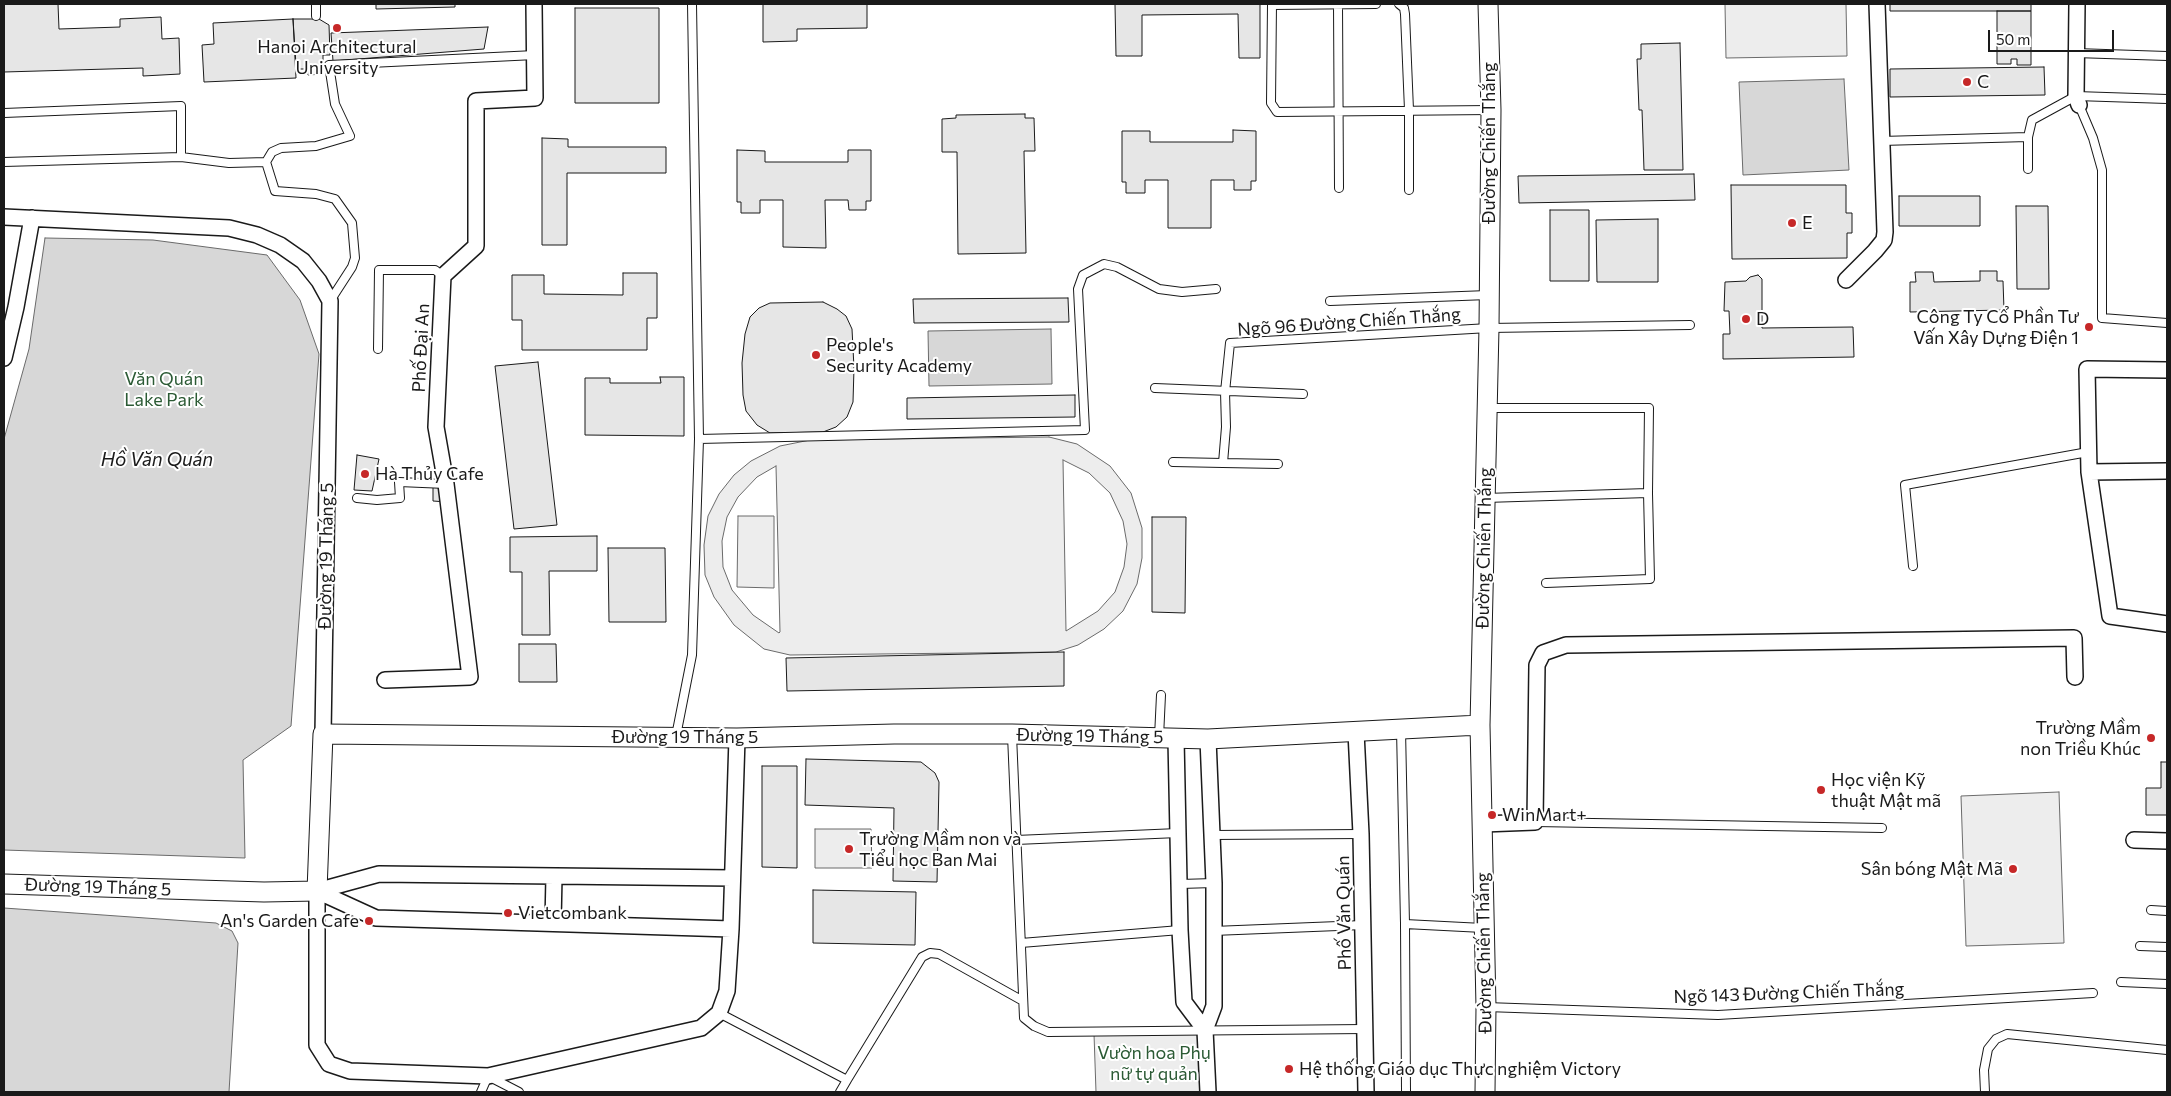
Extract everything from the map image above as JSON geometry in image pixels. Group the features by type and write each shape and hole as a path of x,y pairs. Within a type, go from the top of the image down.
{"street":[{"path":"443,276 476,246 476,101 535,98 534,4"},
{"name":"Đường Chiến Thắng","path":"1484,1092 1486,1007 1480,725 1489,328 1491,110 1488,4"},
{"path":"1846,280 1862,266 1884,240 1885,232 1877,4"},
{"path":"2076,4 2075,54 2077,101"},
{"path":"4,217 229,228 257,235 280,245 303,261 319,281 330,301"},
{"path":"4,358 10,307 32,218"},
{"name":"Phố Đại An","path":"385,680 470,677 446,484 436,427 443,276"},
{"name":"Đường 19 Tháng 5","path":"330,301 323,734 737,738 1012,734 1208,739 1480,725"},
{"path":"2167,370 2088,369 2089,472 2110,616 2167,624"},
{"path":"2089,472 2167,471"},
{"path":"1483,824 1536,822 1538,665 1543,653 1566,645 2074,638 2075,677"},
{"name":"Phố Văn Quán","path":"1356,732 1361,834 1366,1092"},
{"path":"323,734 317,891 317,1046 329,1064 350,1071 488,1076 701,1028 719,1013 727,991 731,929 737,738"},
{"path":"1168,738 1178,833 1184,1002 1205,1030"},
{"path":"1208,739 1214,883 1214,1006 1205,1030 1208,1092"},
{"path":"2134,840 2167,841"},
{"path":"317,891 379,874 732,878"},
{"path":"553,923 554,876"},
{"name":"Đường 19 Tháng 5","path":"4,884 317,891"},
{"path":"317,891 376,918 731,929"}],"lane":[{"path":"316,4 316,16"},
{"path":"676,736 692,655 698,439 692,4"},
{"path":"1376,4 1272,4 1271,103 1277,112 1491,110"},
{"path":"1338,4 1339,188"},
{"path":"1398,4 1404,8 1409,110 1409,190"},
{"path":"2075,54 2167,56"},
{"path":"330,301 352,268 355,258 352,223 335,198 316,194 275,191 266,162 272,152 281,148 316,146 350,136 335,104 329,65 535,55"},
{"path":"2028,169 2028,137 2032,120 2077,101 2167,99"},
{"path":"2077,101 2093,138 2102,170 2102,318 2167,323"},
{"path":"4,113 181,106 181,157"},
{"path":"1881,141 2028,137"},
{"path":"4,162 181,157 229,163 266,162"},
{"path":"698,439 1085,430 1078,289 1083,276 1104,264 1117,267 1159,289 1182,292 1216,289"},
{"path":"378,349 379,270 435,270 443,276"},
{"path":"1330,302 1488,294"},
{"path":"1489,328 1690,325"},
{"name":"Ngõ 96 Đường Chiến Thắng","path":"1223,463 1226,427 1225,392 1230,344 1489,328"},
{"path":"1155,388 1303,394"},
{"path":"1486,408 1649,408 1648,494 1650,579 1546,583"},
{"path":"1913,566 1905,485 2088,452"},
{"path":"1173,462 1278,464"},
{"path":"357,498 377,500 400,498 399,482 446,484"},
{"path":"1485,498 1648,494"},
{"path":"1161,695 1168,738"},
{"path":"1400,729 1405,924 1406,1092"},
{"path":"1012,734 1024,1018 1034,1026 1048,1032 1365,1029"},
{"path":"1536,822 1882,828"},
{"path":"1016,840 1178,833"},
{"path":"1212,835 1361,834"},
{"path":"1180,884 1214,883"},
{"path":"2151,910 2167,910"},
{"path":"1405,924 1483,928"},
{"path":"1213,931 1363,925"},
{"path":"1020,943 1180,930"},
{"path":"2140,946 2167,947"},
{"path":"840,1092 922,957 930,953 939,954 1023,1001"},
{"path":"2121,982 2167,984"},
{"name":"Ngõ 143 Đường Chiến Thắng","path":"1486,1007 1718,1015 2093,994"},
{"path":"719,1013 847,1080"},
{"path":"1985,1092 1985,1056 1996,1039 2007,1034 2167,1050"},
{"path":"481,1092 488,1076 518,1092"}],"shaded area":[{"path":"1725,4 1846,4 1847,56 1726,58"},
{"path":"1049,437 1077,444 1110,466 1131,493 1142,528 1142,558 1137,584 1123,611 1104,629 1078,645 1056,652 790,655 764,649 734,625 714,597 705,575 704,545 708,516 719,494 734,475 751,461 780,446 810,440","holes":["1063,460 1089,473 1110,493 1123,521 1127,544 1124,567 1115,592 1098,611 1066,631","776,466 780,632 779,633 753,615 732,590 723,567 722,541 727,517 738,497 757,477"]},
{"path":"738,516 774,516 774,588 737,587"},
{"name":"Sân bóng Mật Mã","path":"2059,792 2064,943 1966,946 1961,796"},
{"path":"815,829 871,829 872,868 815,868"},
{"name":"Vườn hoa Phụ nữ tự quản","path":"1202,1032 1205,1092 1096,1092 1094,1034"}],"water":[{"path":"1844,79 1849,170 1743,175 1739,82"},
{"name":"Hồ Văn Quán","path":"45,238 153,240 267,255 300,300 319,354 291,726 243,760 245,858 4,850 4,439 29,349"},
{"path":"1051,329 1052,384 929,386 928,331"},
{"path":"4,908 216,923 232,931 238,943 229,1092 4,1092"}],"building":[{"path":"4,4 58,4 59,29 120,27 120,19 161,17 162,39 179,38 180,74 143,76 143,68 4,72"},
{"path":"376,4 455,4 455,7 376,9"},
{"path":"763,4 867,4 867,28 797,29 797,41 763,42"},
{"path":"1115,4 1260,4 1260,58 1239,58 1238,14 1142,15 1142,56 1116,56"},
{"path":"1890,4 2031,4 2031,11 1890,11"},
{"path":"575,8 659,8 659,103 575,103"},
{"path":"1997,11 2031,11 2031,65 2017,65 2017,59 2011,59 2011,64 1997,64"},
{"path":"293,19 296,78 204,82 202,45 214,44 213,23"},
{"path":"293,19 319,19 329,25 330,55 323,55 323,74 308,75 308,69 300,69 296,65"},
{"path":"488,27 484,49 333,61 331,33"},
{"path":"1680,43 1683,170 1644,170 1642,110 1639,110 1637,59 1641,59 1641,44"},
{"name":"C","path":"2044,67 2045,95 1890,97 1890,69"},
{"path":"1025,114 1025,118 1034,118 1035,151 1024,151 1026,253 958,254 957,152 942,152 942,119 956,118 956,115"},
{"path":"1233,130 1256,131 1256,181 1251,181 1251,190 1234,190 1234,180 1211,180 1211,228 1168,228 1168,180 1145,180 1145,193 1126,193 1126,182 1122,182 1122,131 1150,131 1150,142 1233,142"},
{"path":"542,138 568,139 568,147 666,147 666,173 567,173 567,245 542,245"},
{"path":"737,150 765,151 765,162 848,162 848,150 871,150 871,201 866,201 866,210 849,210 848,200 825,200 826,248 783,247 783,200 760,200 760,213 741,213 741,202 737,202"},
{"path":"1694,174 1695,200 1519,203 1518,176"},
{"name":"E","path":"1731,185 1846,185 1846,213 1852,213 1852,233 1847,233 1847,258 1732,259"},
{"path":"1899,196 1980,196 1980,226 1899,226"},
{"path":"2016,206 2048,206 2049,289 2017,289"},
{"path":"1550,210 1589,210 1589,281 1550,281"},
{"path":"1658,219 1658,282 1597,282 1596,220"},
{"path":"1980,271 1997,271 1997,281 2003,281 2004,310 1910,312 1910,282 1916,282 1915,272 1933,272 1934,282 1980,281"},
{"path":"623,273 657,273 657,318 647,318 647,350 522,350 522,320 512,320 512,275 544,275 544,294 623,295"},
{"name":"D","path":"1758,275 1762,279 1762,328 1853,327 1854,357 1723,359 1723,334 1730,334 1729,311 1724,311 1725,282 1746,281 1750,277"},
{"path":"1068,298 1069,322 914,323 913,299"},
{"path":"823,302 846,316 852,329 853,402 847,417 836,427 823,432 770,433 757,425 746,411 743,395 742,363 745,334 750,317 759,308 770,303"},
{"path":"538,362 557,525 514,529 495,366"},
{"path":"660,377 684,377 684,436 585,435 585,378 610,378 610,383 661,383"},
{"path":"1075,395 1075,417 907,419 907,398"},
{"name":"Hà Thủy Cafe","path":"357,455 379,459 372,491 354,490"},
{"path":"433,483 446,484 447,502 433,501"},
{"path":"1152,517 1186,517 1185,613 1152,612"},
{"path":"597,536 597,571 549,571 550,635 522,635 522,572 510,572 510,537"},
{"path":"608,548 665,548 666,622 609,622"},
{"path":"519,644 556,644 557,682 519,682"},
{"path":"1064,652 1064,686 787,691 786,658"},
{"path":"806,759 921,762 935,773 939,782 937,882 893,881 894,808 805,805"},
{"path":"2161,762 2167,762 2167,815 2146,815 2146,788 2161,788"},
{"path":"762,766 797,766 797,868 762,867"},
{"path":"813,890 916,892 915,945 813,943"}],"place":[{"name":"Hanoi Architectural University","path":"337,28"},
{"name":"C","path":"1967,82"},
{"name":"E","path":"1792,223"},
{"name":"D","path":"1746,319"},
{"name":"Công Ty Cổ Phần Tư Vấn Xây Dựng Điện 1","path":"2089,327"},
{"name":"People's Security Academy","path":"816,355"},
{"name":"Hà Thủy Cafe","path":"365,474"},
{"name":"Trường Mầm non Triều Khúc","path":"2151,738"},
{"name":"Học viện Kỹ thuật Mật mã","path":"1821,790"},
{"name":"WinMart+","path":"1492,815"},
{"name":"Trường Mầm non và Tiểu học Ban Mai","path":"849,849"},
{"name":"Sân bóng Mật Mã","path":"2013,869"},
{"name":"Vietcombank","path":"508,913"},
{"name":"An's Garden Cafe","path":"369,921"},
{"name":"Hệ thống Giáo dục Thực nghiệm Victory","path":"1289,1069"}],"park label":[{"name":"Văn Quán Lake Park","path":"164,389"}]}
